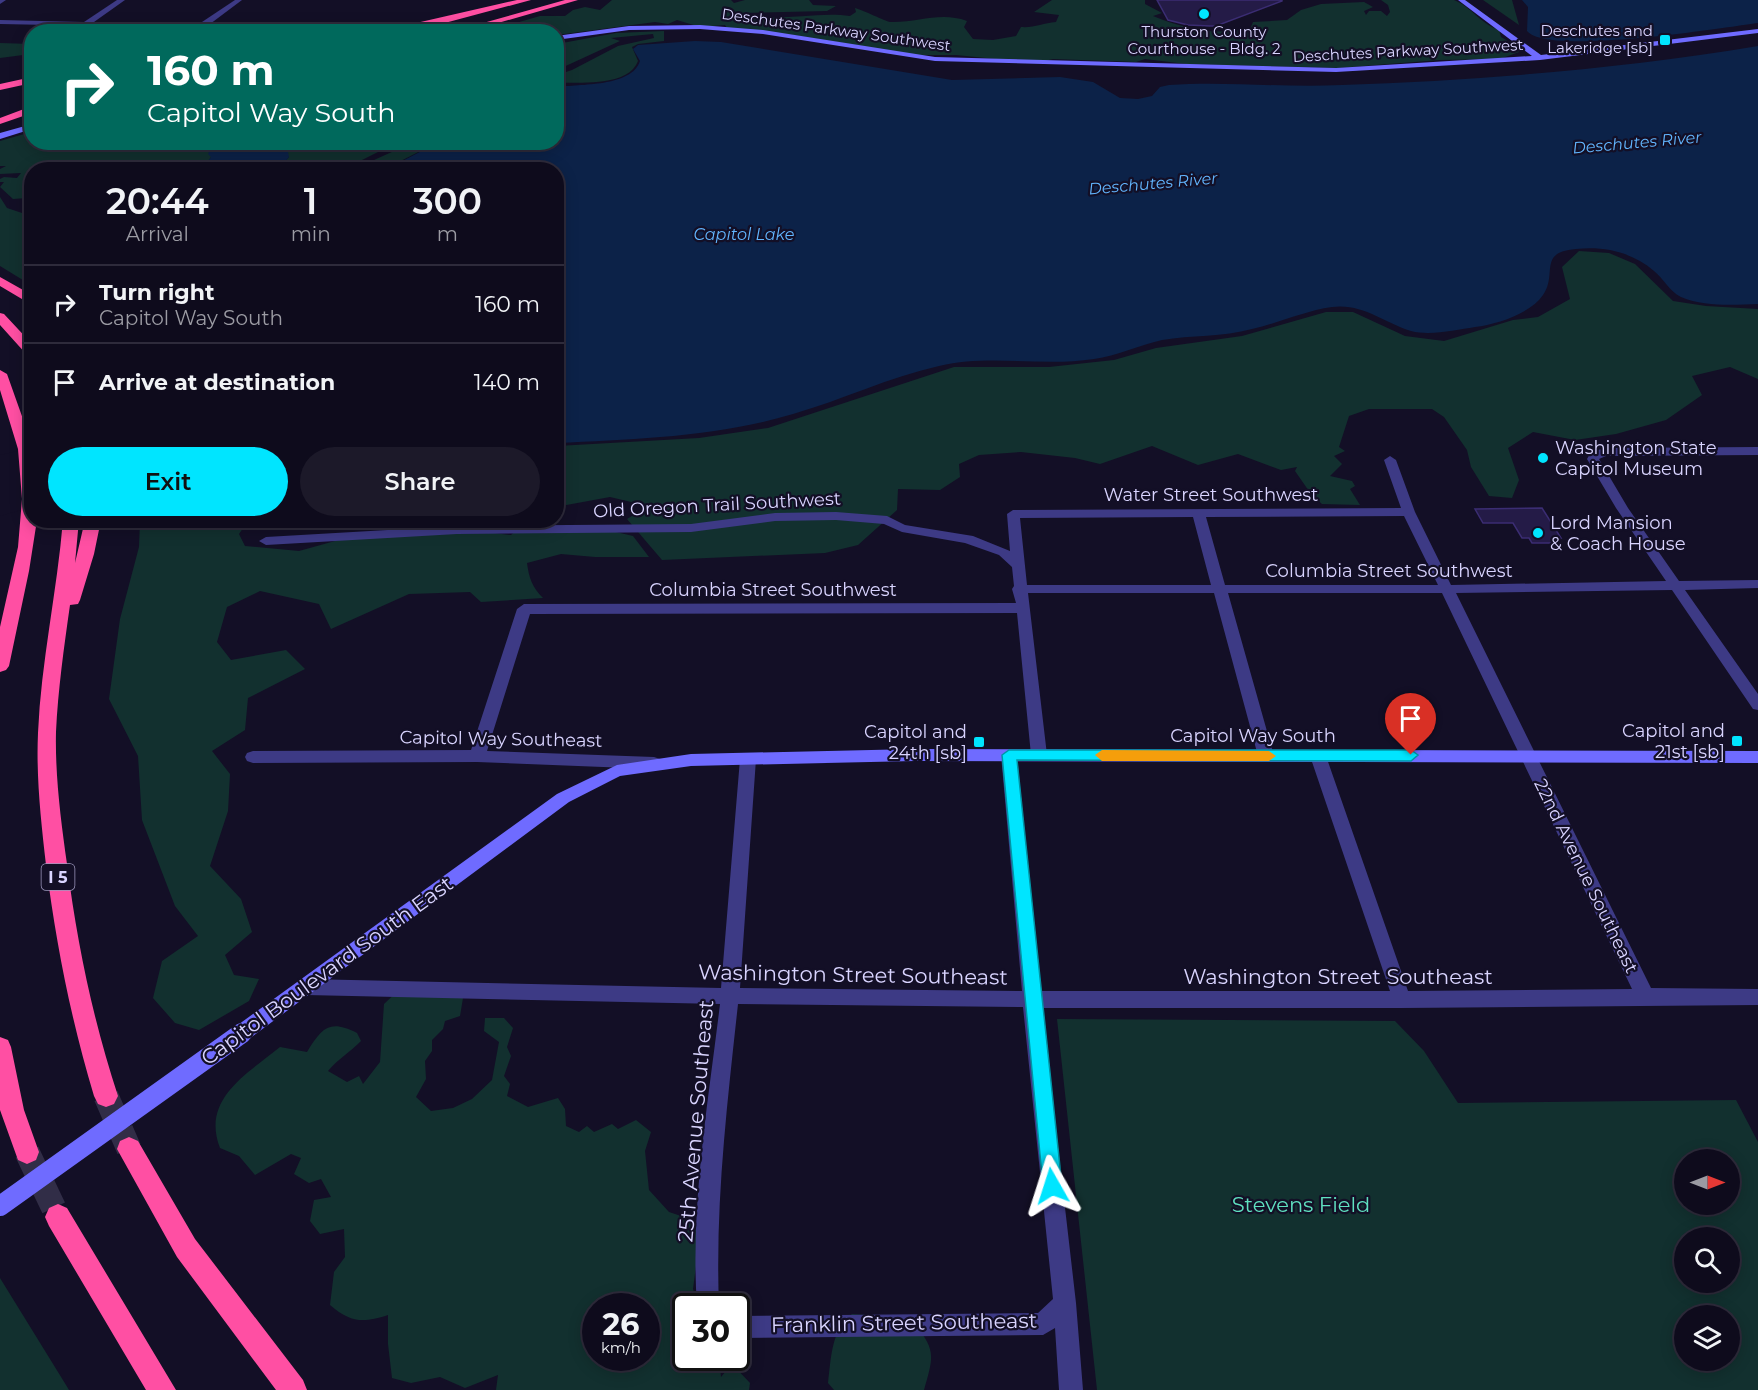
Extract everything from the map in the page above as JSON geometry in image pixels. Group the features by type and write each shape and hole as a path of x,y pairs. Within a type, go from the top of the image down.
{"highway":[{"path":"425,24 527,0"},
{"path":"485,24 574,0"},
{"path":"0,85 24,80"},
{"path":"0,113 24,105"},
{"path":"0,121 24,112"},
{"path":"0,281 24,296"},
{"path":"0,317 24,342"},
{"path":"0,374 20,425 24,447"},
{"path":"0,660 21,568 26,528"},
{"name":"I 5","path":"71,528 69,558 55,653 47,732 48,808 70,960 91,1049 106,1096"},
{"path":"55,653 86,554 91,528"},
{"path":"0,1047 12,1110 27,1152"},
{"path":"129,1149 186,1248 292,1390"},
{"path":"58,1217 162,1390"}],"street":[{"path":"0,22 85,24 122,0"},
{"path":"204,24 239,0"},
{"path":"1461,0 1540,58"},
{"name":"Deschutes Parkway Southwest","path":"564,37 629,28 700,27 763,32 935,60 1298,70 1388,68 1540,58 1640,48 1758,31"},
{"path":"0,136 24,128"},
{"path":"1758,451 1605,452 1595,455 1593,459 1622,508 1758,705"},
{"name":"22nd Avenue Southeast","path":"1390,460 1409,512 1446,590 1645,996"},
{"name":"Water Street Southwest","path":"1016,564 1013,514 1409,512"},
{"path":"1198,513 1266,756"},
{"name":"Old Oregon Trail Southwest","path":"266,541 457,530 691,528 775,517 836,516 887,520 902,528 968,539 1004,552 1016,564"},
{"path":"1016,564 1039,755"},
{"name":"Columbia Street Southwest","path":"1019,589 1446,590 1758,584"},
{"name":"Columbia Street Southwest","path":"477,756 524,609 1021,608"},
{"path":"1009,755 1032,1000 1065,1303 1071,1390"},
{"name":"Capitol Way South","path":"748,759 1009,755 1526,755 1758,758"},
{"name":"Capitol Way Southeast","path":"253,757 477,756 666,764 691,760 748,759"},
{"path":"1318,756 1402,1000"},
{"name":"25th Avenue Southeast","path":"707,1293 705,1262 718,1093 730,996 748,759"},
{"name":"Capitol Boulevard South East","path":"0,1206 306,987 563,798 617,771 666,764"},
{"name":"Washington Street Southeast","path":"306,987 1032,1000 1402,1000 1645,996 1758,998"},
{"name":"Franklin Street Southeast","path":"750,1327 1043,1324 1065,1303"}],"green space":[{"path":"612,0 731,0 734,3 745,0 809,0 813,5 836,6 827,11 738,13 766,17 850,16 856,12 855,8 890,22 948,17 967,21 964,27 973,39 993,40 1016,36 1021,27 1056,22 1059,15 1034,12 1052,0 1145,0 1145,4 1162,13 1153,16 1189,28 1226,31 1251,27 1253,22 1287,20 1301,10 1321,4 1364,2 1373,7 1364,11 1366,15 1369,11 1381,11 1387,16 1390,12 1388,5 1381,0 1454,0 1499,30 1501,37 1518,47 1519,52 1500,59 1440,60 1338,68 1186,64 1145,59 1136,62 1053,59 1036,63 956,55 916,55 787,34 728,30 725,25 700,27 677,20 668,24 655,22 564,34 564,24 512,24 540,16 565,16 573,10 585,7 600,10"},
{"path":"1483,0 1512,0 1519,25"},
{"path":"664,31 664,41 638,44 632,47 638,61 633,69 616,79 564,83 564,73 618,46 654,38 653,34 611,38 620,41 564,67 564,43 616,33"},
{"path":"0,43 24,44 24,55 0,58"},
{"path":"24,134 24,150 211,150 209,160 211,162 24,162 24,198 13,199 0,187 4,182 0,182 0,179 17,178 21,173 0,174 0,169 6,166 0,166 0,141"},
{"path":"277,150 380,151 358,162 284,162 289,157"},
{"path":"396,150 422,150 399,162 370,162"},
{"path":"0,197 7,208 24,214 24,281 0,266"},
{"path":"1579,251 1609,253 1635,264 1673,301 1706,306 1758,309 1758,379 1730,367 1692,376 1702,395 1666,420 1616,434 1575,440 1533,432 1508,448 1519,480 1512,498 1489,496 1471,467 1467,450 1444,417 1432,409 1369,409 1349,416 1339,447 1345,451 1334,456 1342,464 1330,476 1352,481 1355,486 1350,489 1360,505 1322,504 1311,494 1295,471 1297,467 1281,470 1238,454 1198,465 1152,446 1100,464 1075,458 1021,452 979,455 959,464 960,477 940,490 898,489 897,510 858,545 825,553 662,560 627,519 648,506 610,497 564,505 564,446 699,438 768,428 954,367 1049,367 1114,360 1156,348 1242,336 1326,312 1353,312 1405,336 1444,341 1513,320 1538,317 1570,299 1562,267"},
{"path":"140,528 243,528 239,534 245,546 299,551 353,536 494,533 511,535 519,528 562,528 603,529 633,536 649,557 595,557 561,554 527,563 532,582 543,598 481,602 470,592 409,594 331,629 319,604 260,591 227,607 217,642 231,660 286,650 305,669 248,698 245,730 212,751 230,774 228,811 210,866 241,899 252,932 225,955 234,975 259,979 249,1001 199,1030 175,1023 153,998 162,961 198,936 175,906 142,820 138,756 109,699 120,619 139,547"},
{"path":"403,986 464,992 460,1016 445,1021 443,1029 432,1040 432,1051 425,1061 426,1079 416,1097 431,1111 453,1108 472,1099 492,1080 499,1042 484,1031 485,1018 504,1018 513,1028 507,1047 511,1056 504,1076 510,1084 507,1096 528,1107 558,1098 565,1109 566,1126 579,1132 587,1126 594,1132 612,1124 618,1129 636,1120 651,1132 645,1151 649,1190 669,1212 687,1218 700,1236 694,1293 672,1293 672,1371 720,1371 721,1377 726,1371 739,1371 750,1383 749,1390 496,1390 498,1375 465,1388 440,1377 411,1383 392,1378 388,1344 388,1315 358,1320 344,1315 330,1305 334,1272 345,1257 344,1229 320,1234 310,1221 314,1200 331,1197 321,1179 309,1183 294,1174 301,1158 291,1154 255,1175 239,1156 220,1148 216,1131 217,1115 230,1089 280,1047 307,1052 317,1037 327,1028 339,1027 357,1033 361,1041 328,1071 347,1082 359,1076 363,1084 380,1062 384,1004"},
{"name":"Stevens Field","path":"1057,1019 1395,1021 1424,1051 1458,1103 1736,1100 1758,1142 1758,1390 1097,1390"},
{"path":"0,1278 66,1385 69,1390 0,1390"},
{"path":"852,1314 913,1322 926,1340 931,1353 930,1369 924,1390 834,1390 828,1383 833,1346 840,1328"}],"water":[{"path":"1522,0 1758,0 1758,23 1636,38 1566,41 1541,38 1527,31 1528,7"},
{"name":"Capitol Lake","path":"695,41 721,42 952,80 1060,77 1093,82 1120,98 1138,99 1152,96 1160,87 1169,85 1320,86 1446,80 1603,67 1758,46 1758,304 1719,305 1690,300 1677,295 1654,271 1636,259 1607,250 1576,249 1556,254 1552,259 1547,287 1543,295 1530,308 1503,321 1484,326 1443,332 1418,332 1363,310 1332,307 1241,332 1162,340 1094,359 1055,362 978,361 939,366 902,376 793,414 735,428 675,436 564,443 564,162 400,162 424,150 564,150 564,86 604,83 627,76 640,61 633,49 638,45"},
{"path":"210,150 276,150 288,152 289,157 285,162 273,160 207,162 211,157 208,154"}],"pier":[{"path":"24,450 24,509 0,516 0,455"}],"building":[{"name":"Thurston County Courthouse - Bldg. 2","path":"1157,0 1282,1 1216,26 1210,26 1188,25 1168,20"},
{"name":"Lord Mansion & Coach House","path":"1542,508 1561,538 1553,538 1556,543 1532,543 1529,538 1522,538 1513,523 1483,523 1475,509"}],"tunnel":[{"path":"106,1096 129,1149"},
{"path":"27,1152 58,1217"}],"slow traffic":[{"path":"1102,755 1269,756"}],"place":[{"name":"Thurston County Courthouse - Bldg. 2","path":"1204,14"},
{"name":"Deschutes and Lakeridge [sb]","path":"1665,40"},
{"name":"Washington State Capitol Museum","path":"1543,458"},
{"name":"Lord Mansion & Coach House","path":"1538,533"},
{"name":"Capitol and 21st [sb]","path":"1737,741"},
{"name":"Capitol and 24th [sb]","path":"979,742"}],"route":[{"path":"1052,1186 1009,755 1411,755"}],"water label":[{"name":"Deschutes River","path":"1637,142"},
{"name":"Deschutes River","path":"1153,183"}]}
